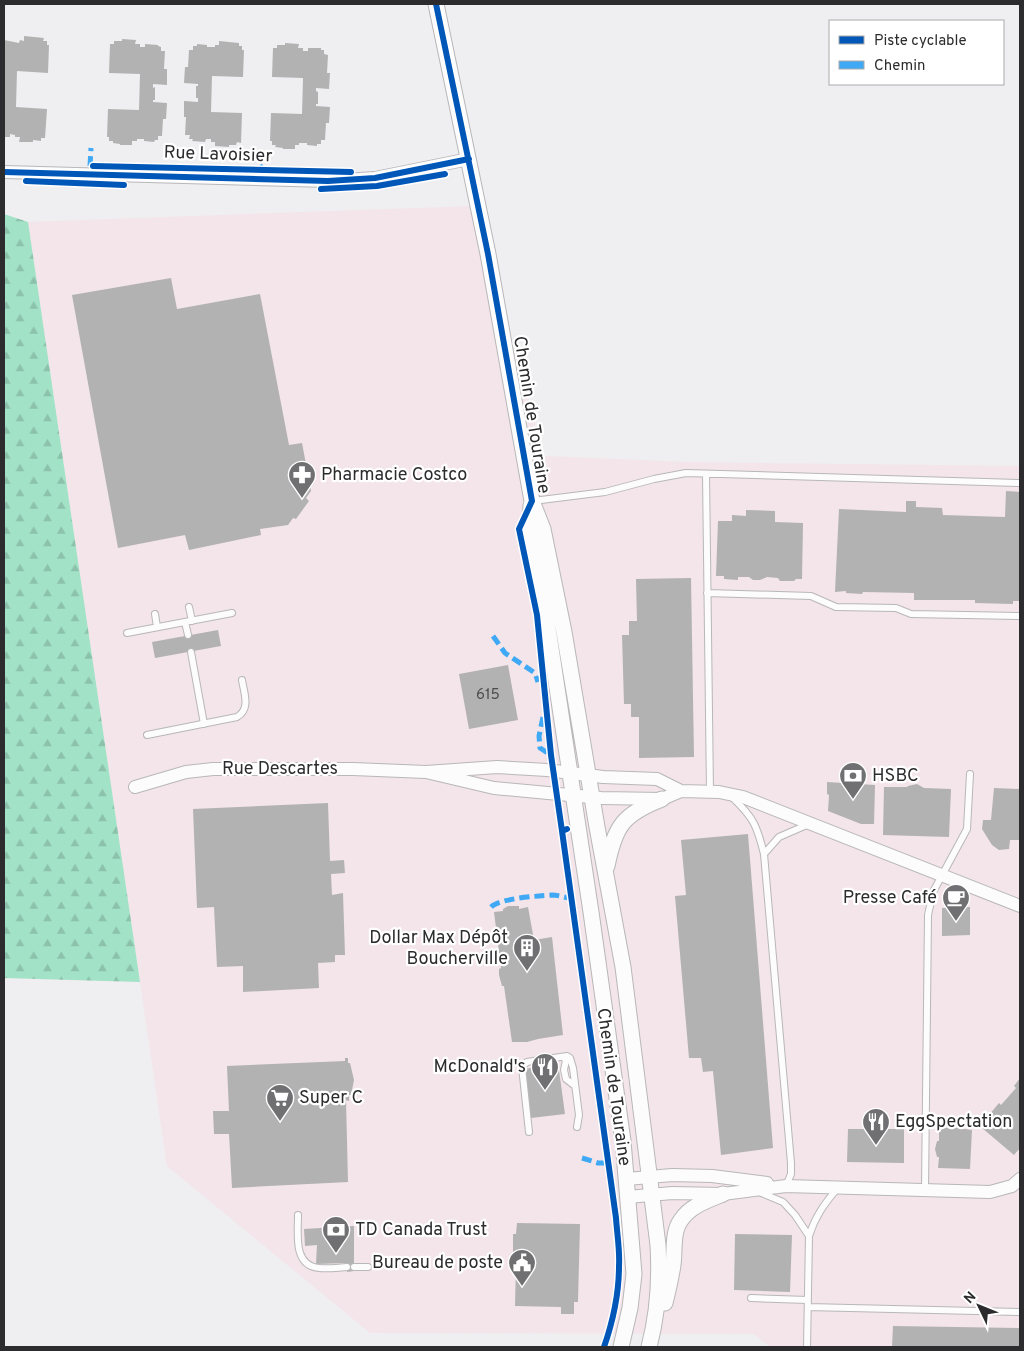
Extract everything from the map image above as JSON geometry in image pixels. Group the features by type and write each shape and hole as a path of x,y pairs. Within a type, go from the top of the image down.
{"street":[{"name":"Chemin de Touraine","path":"436,4 490,264 532,502 543,529 562,623 623,967 658,1245 659,1278 650,1347"},
{"name":"Rue Lavoisier","path":"4,172 328,181 374,178 469,159"},
{"name":"Chemin de Touraine","path":"532,502 530,526 549,635 591,912 623,1141 634,1274 630,1308 621,1347"},
{"name":"Rue Descartes","path":"136,787 186,772 213,769 353,769 426,772 497,767 657,779 681,791"},
{"name":"Rue Descartes","path":"426,772 494,788 592,797 662,799 681,791"},
{"path":"681,791 710,792 743,797 1020,906"},
{"path":"606,874 613,840 621,826 637,810 662,799"},
{"path":"627,1179 650,1176 712,1176 786,1186 990,1192 1016,1185"},
{"path":"628,1197 652,1194 723,1194 786,1186"},
{"path":"650,1347 671,1277 676,1234 680,1221 689,1211 701,1203 723,1194"}],"lane":[{"path":"532,502 605,492 654,478 686,473 1020,483"},
{"path":"706,474 710,792"},
{"path":"707,593 811,596 836,606 896,608 911,614 1020,616"},
{"path":"188,635 189,607"},
{"path":"127,633 232,613"},
{"path":"155,614 157,627"},
{"path":"191,652 204,724"},
{"path":"147,735 233,719 241,715 246,707 242,680"},
{"path":"925,1190 928,915 933,892 967,829 970,774"},
{"path":"729,794 746,810 755,822 764,854 791,1164 791,1174 786,1186"},
{"path":"764,854 779,837 810,823"},
{"path":"529,1132 522,1067 526,1062 567,1056 570,1058 575,1086 579,1115 577,1126"},
{"path":"807,1347 809,1236 822,1206 838,1188"},
{"path":"754,1190 783,1202 795,1215 809,1236"},
{"path":"298,1215 299,1253 304,1260 319,1268 368,1267"},
{"path":"752,1298 808,1303 1020,1312"}],"shaded area":[{"path":"473,206 544,456 687,462 1020,466 1020,1347 770,1347 754,1334 370,1333 167,1166 28,222"}],"green space":[{"path":"4,214 28,222 140,982 4,978"}],"building":[{"path":"24,36 44,38 43,41 47,41 47,45 49,45 48,73 17,71 16,107 47,109 45,138 41,138 41,141 33,140 33,142 19,142 20,137 10,134 10,137 4,137 4,40 19,43 20,40 24,41"},
{"path":"122,39 136,40 135,44 140,44 140,47 145,47 145,44 158,45 161,47 161,51 165,51 164,69 167,69 167,85 153,84 153,88 155,87 155,100 153,102 167,103 166,119 163,119 162,136 158,136 158,140 154,142 137,139 137,141 132,141 132,145 120,145 109,141 109,137 107,137 108,109 139,110 140,74 109,73 110,44 114,44 114,41 122,41"},
{"path":"219,41 239,43 239,46 242,46 242,50 244,50 243,77 212,76 211,112 242,113 241,143 237,142 236,145 229,145 229,147 215,146 215,142 211,142 211,139 206,139 205,142 192,141 193,139 189,139 190,135 185,135 186,117 184,117 184,101 198,102 196,86 198,84 184,83 185,67 188,67 189,50 193,50 193,46 197,46 197,44 215,47 215,45 219,45"},
{"path":"285,43 299,44 298,48 303,48 303,51 308,51 308,48 321,48 321,50 324,50 324,54 328,55 327,73 330,73 329,89 316,88 318,104 316,106 330,107 329,123 326,123 325,140 321,140 321,144 317,144 317,146 299,143 299,145 295,145 295,149 283,149 275,147 276,145 272,145 272,141 270,141 271,113 302,114 303,78 272,77 273,48 277,48 277,45 285,45"},
{"path":"171,278 177,309 260,294 289,445 302,443 311,491 306,498 309,501 296,519 293,518 288,525 260,529 261,535 189,550 185,535 118,548 72,295"},
{"path":"1006,491 1020,492 1020,601 1013,601 1013,604 975,603 975,600 914,600 914,593 863,592 862,594 846,593 846,591 835,592 839,509 906,512 906,501 916,501 916,507 942,508 943,515 1005,517"},
{"path":"746,510 775,511 775,522 803,523 802,579 780,581 778,578 767,577 753,580 749,577 738,577 738,580 724,579 724,576 716,576 718,521 732,521 732,515 746,516"},
{"path":"691,578 694,757 639,758 639,717 631,717 631,704 624,704 622,635 629,635 629,621 637,621 636,579"},
{"path":"218,630 221,646 155,658 152,642"},
{"path":"508,665 518,720 469,729 459,674"},
{"path":"827,782 875,785 874,824 861,824 828,811 829,795 827,794"},
{"path":"917,784 924,788 951,789 949,837 883,835 884,787 907,787"},
{"path":"994,788 1020,789 1020,840 1010,840 1009,849 999,850 992,845 982,829 983,820 991,820"},
{"path":"328,803 330,861 344,860 345,873 331,874 332,895 343,893 345,955 335,955 335,962 318,963 319,988 243,992 243,966 217,967 214,907 197,908 193,809"},
{"path":"748,834 773,1148 721,1155 713,1071 703,1072 701,1058 689,1058 675,896 686,895 681,840"},
{"name":"Dollar Max Dépôt Boucherville","path":"508,906 519,906 519,909 528,907 534,940 552,937 563,1035 527,1042 512,1042 504,986 502,986 499,975 499,969 501,968 494,912 503,911"},
{"name":"Presse Café","path":"970,907 970,935 942,936 942,908"},
{"name":"Super C","path":"345,1058 348,1058 354,1080 349,1101 346,1100 348,1182 232,1188 229,1134 214,1134 213,1111 229,1111 227,1066 345,1061"},
{"name":"McDonald's","path":"558,1063 565,1114 531,1118 525,1069"},
{"path":"1020,1078 1020,1148 1014,1155 982,1128 991,1117 989,1115 999,1103 1001,1105 1016,1088 1014,1086"},
{"path":"951,1127 972,1130 970,1169 938,1168 939,1157 937,1157 935,1149 937,1141 939,1141 939,1129"},
{"name":"EggSpectation","path":"848,1129 904,1129 904,1163 847,1162"},
{"path":"517,1223 580,1224 578,1302 574,1302 574,1314 561,1314 561,1307 515,1306 516,1267 513,1267 513,1234 516,1234"},
{"name":"TD Canada Trust","path":"354,1226 354,1271 347,1272 347,1263 316,1264 317,1245 305,1246 304,1229"},
{"path":"735,1234 792,1235 790,1292 734,1290"},
{"path":"893,1326 1020,1328 1020,1347 892,1347"}],"marked path":[{"path":"90,166 91,148"},
{"path":"254,152 256,161 262,168"},
{"path":"493,636 505,653 535,673 538,682"},
{"path":"543,717 539,736 540,748 551,755"},
{"path":"491,907 502,901 529,897 552,895 571,898"},
{"path":"582,1158 598,1163 608,1163"}],"cycle path":[{"path":"436,4 488,254 532,501 519,529 537,615 551,755 562,831"},
{"path":"4,172 328,181 375,178 469,159"},
{"path":"93,166 351,172"},
{"path":"321,189 377,186 445,174"},
{"path":"26,181 124,185"},
{"path":"567,829 562,831 619,1248 617,1297 604,1347"}],"place":[{"name":"Pharmacie Costco","path":"302,499"},
{"name":"HSBC","path":"853,800"},
{"name":"Presse Café","path":"956,922"},
{"name":"Dollar Max Dépôt Boucherville","path":"527,972"},
{"name":"McDonald's","path":"545,1091"},
{"name":"Super C","path":"280,1122"},
{"name":"EggSpectation","path":"876,1146"},
{"name":"TD Canada Trust","path":"336,1254"},
{"name":"Bureau de poste","path":"522,1287"}]}
